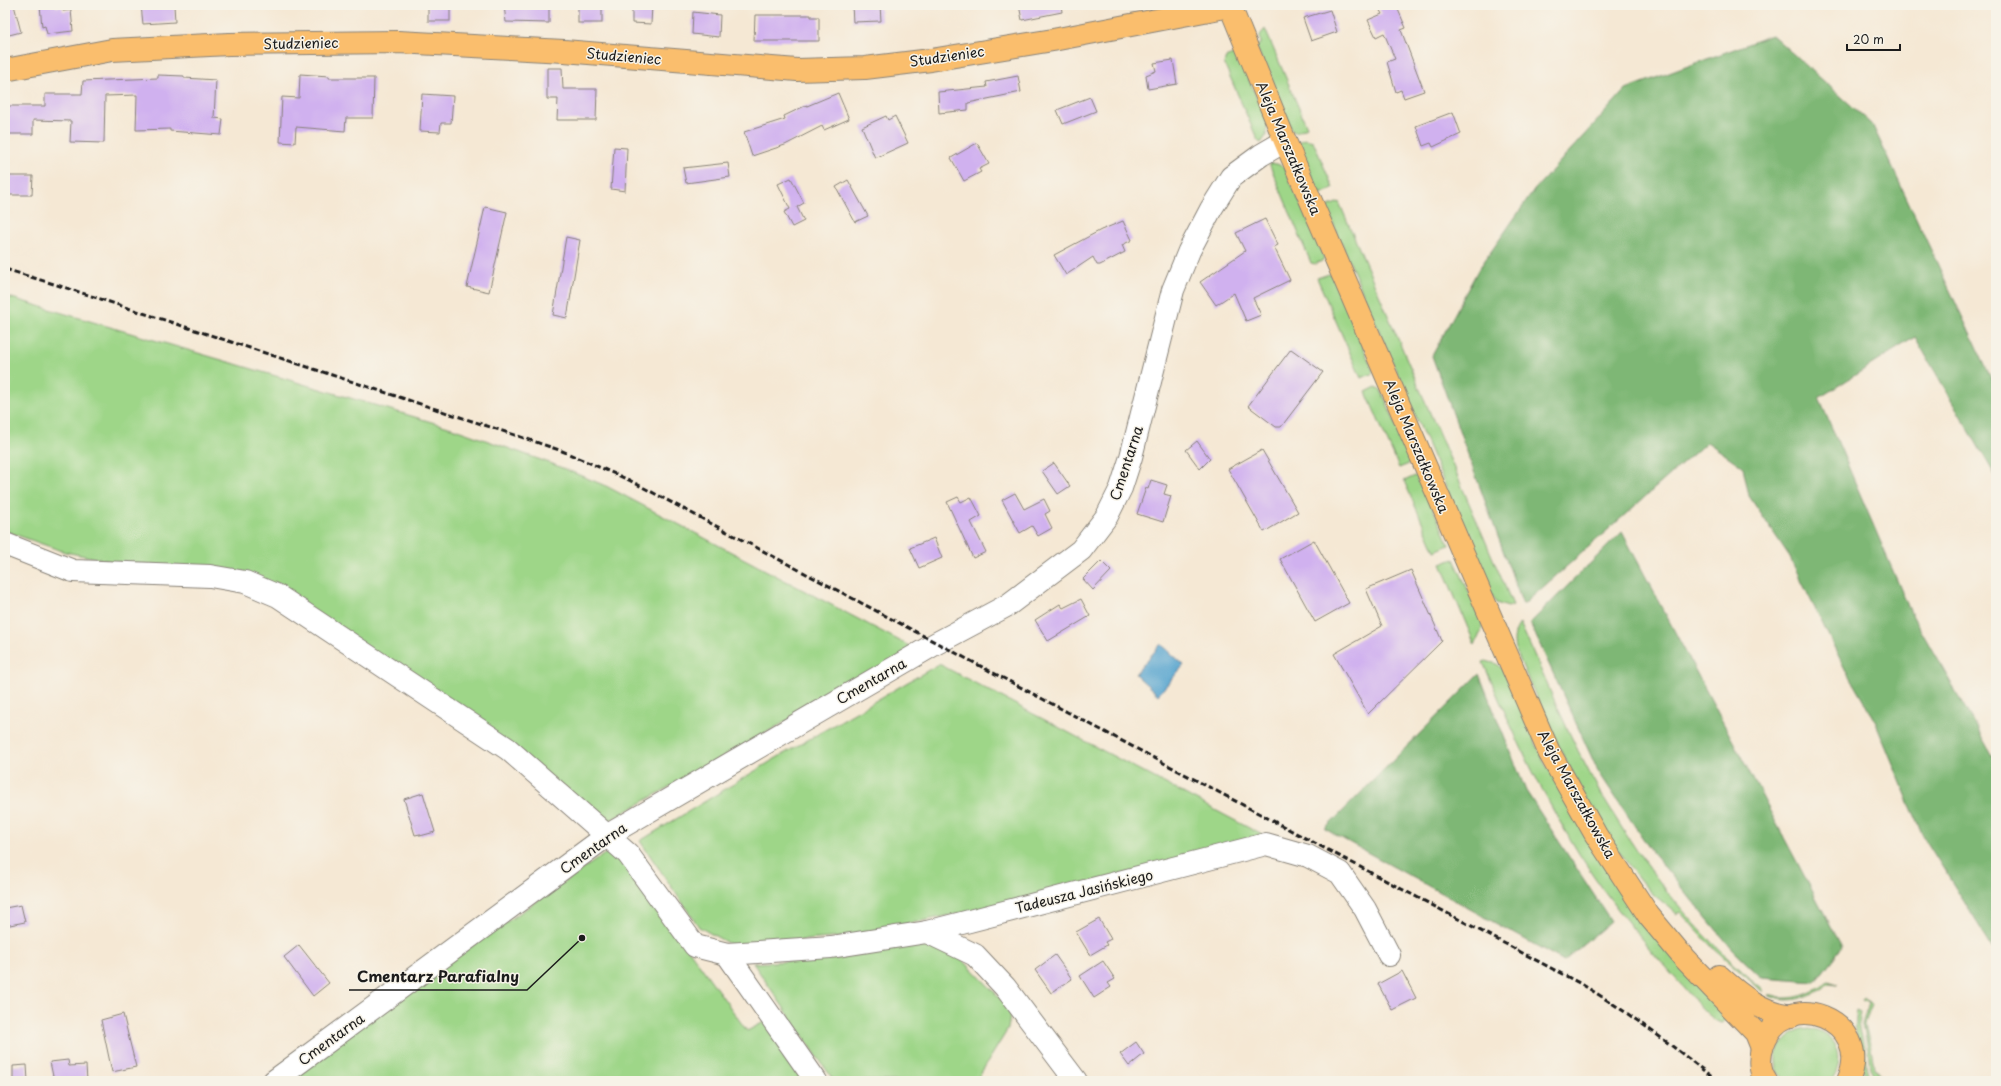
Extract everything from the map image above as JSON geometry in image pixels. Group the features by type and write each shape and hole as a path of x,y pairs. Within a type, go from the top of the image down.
{"main road":[{"name":"Studzieniec","path":"5,70 112,50 229,44 398,42 564,51 797,70 865,68 931,60 1053,40 1233,5"},
{"name":"Aleja Marszałkowska","path":"1233,5 1285,140 1549,752 1596,835 1649,916 1684,958 1756,1033 1762,1048"},
{"name":"Aleja Marszałkowska","path":"1623,875 1710,968 1738,992 1762,1008 1781,1015 1792,1016"},
{"path":"1764,1079 1760,1065 1762,1048 1765,1039 1773,1027 1785,1018 1800,1013 1816,1014 1830,1019 1842,1029 1850,1042 1854,1057 1853,1075"}],"street":[{"name":"Cmentarna","path":"274,1081 608,835 935,644 1008,605 1081,550 1107,516 1121,488 1131,457 1173,290 1189,251 1211,209 1231,177 1285,140"},
{"name":"Tadeusza Jasińskiego","path":"5,544 73,571 210,576 245,582 278,596 508,750 587,819 608,835 628,854 695,946 727,954 831,947 927,932 1266,844 1308,856 1340,873 1365,909 1389,955"},
{"path":"927,932 975,954 1005,987 1076,1081"},
{"path":"727,954 816,1081"}],"green space":[{"path":"1265,29 1307,127 1296,132 1292,131 1256,46 1261,44 1260,35"},
{"path":"1772,35 1872,124 1996,389 1996,477 1915,337 1819,398 1911,613 1996,762 1996,953 1923,836 1876,723 1845,669 1788,554 1749,496 1743,467 1707,442 1523,605 1432,356 1478,270 1535,189 1626,89"},
{"path":"1237,53 1268,123 1266,136 1261,143 1258,141 1224,63 1226,58"},
{"path":"1305,139 1313,141 1333,188 1321,194 1318,193 1298,142"},
{"path":"1269,163 1284,167 1324,258 1322,261 1315,264 1311,263"},
{"path":"1339,202 1513,605 1508,607 1496,603 1493,597 1327,209 1329,206"},
{"path":"1329,274 1334,276 1373,371 1372,374 1361,378 1317,278"},
{"path":"5,296 452,428 555,465 606,486 915,649 607,822 240,572 115,562 65,552 5,531"},
{"path":"1376,387 1381,390 1411,459 1409,464 1399,468 1366,392"},
{"path":"1415,476 1420,479 1449,545 1435,551 1404,481"},
{"path":"1622,532 1842,947 1815,982 1762,978 1733,950 1652,852 1598,771 1530,623"},
{"path":"1454,559 1482,621 1482,629 1475,645 1441,564"},
{"path":"1520,623 1554,701 1591,777 1620,825 1650,870 1685,913 1722,953 1763,989 1763,992 1711,946 1680,912 1677,914 1645,886 1605,831 1557,742 1515,649 1514,636"},
{"path":"1486,661 1497,664 1503,670 1545,764 1730,1014 1722,1023 1713,1019 1702,1009 1622,914 1593,875 1543,792 1522,750 1483,662"},
{"path":"939,664 1268,838 986,908 843,937 733,946 699,927 640,841 773,760"},
{"path":"1479,674 1526,791 1611,921 1564,961 1325,829"},
{"path":"606,853 622,856 747,1031 766,1021 807,1081 278,1081"},
{"path":"924,942 957,954 1011,1009 1008,1029 976,1081 834,1081 753,963 835,959"},
{"path":"1828,981 1838,984 1829,983 1808,996 1792,1000 1784,1000 1768,995 1783,998 1801,996 1819,988"},
{"path":"1863,998 1872,1005 1865,1023 1866,1030 1871,1047 1874,1069 1884,1081 1877,1081 1870,1069 1868,1048 1863,1024 1869,1003 1862,1000"},
{"path":"1857,1010 1861,1012 1860,1030 1867,1069 1871,1081 1867,1081 1859,1056 1856,1036"},
{"path":"1810,1028 1827,1036 1833,1041 1837,1048 1839,1056 1835,1072 1830,1081 1786,1081 1779,1073 1776,1064 1776,1056 1779,1047 1784,1040 1792,1034 1800,1030"}],"water":[{"path":"1161,644 1184,665 1158,695 1135,674"}],"building":[{"path":"5,5 14,5 21,32 5,36"},
{"path":"40,5 56,5 56,7 62,6 63,11 71,10 73,31 47,34 45,26 42,27"},
{"path":"141,5 174,5 175,22 143,24"},
{"path":"428,5 450,5 450,21 428,21"},
{"path":"504,5 549,5 549,23 506,22"},
{"path":"578,5 602,5 602,23 578,23"},
{"path":"632,5 652,5 651,24 632,23"},
{"path":"852,5 880,5 881,21 853,22"},
{"path":"1019,5 1061,5 1062,12 1022,20"},
{"path":"1377,5 1396,5 1406,28 1401,30 1424,91 1404,98 1401,90 1396,92 1387,62 1395,59 1384,33 1376,37 1368,20 1382,14"},
{"path":"1330,10 1337,32 1311,41 1303,18"},
{"path":"693,12 720,15 719,37 692,34"},
{"path":"755,15 811,15 811,17 819,17 819,41 754,41"},
{"path":"1173,60 1177,84 1148,89 1146,75 1156,71 1154,63"},
{"path":"547,68 562,68 563,89 597,89 596,120 557,120 558,99 547,99"},
{"path":"300,74 329,76 329,78 374,78 373,118 346,118 345,131 296,127 295,143 280,142 282,97 299,98"},
{"path":"158,75 184,76 184,78 216,80 214,118 223,119 221,135 170,131 170,129 136,130 137,95 105,96 104,143 70,142 71,121 33,120 33,134 5,134 5,106 45,106 45,94 82,94 83,81 158,78"},
{"path":"1018,76 1021,92 968,103 968,110 939,113 938,92 987,87 986,82"},
{"path":"838,93 849,119 824,130 822,126 785,145 752,156 744,132 785,119 784,116"},
{"path":"422,94 453,96 451,123 441,123 440,132 420,131"},
{"path":"1090,97 1096,111 1063,124 1057,110"},
{"path":"1453,112 1461,134 1433,147 1431,143 1423,146 1416,126"},
{"path":"886,116 888,120 895,116 908,143 875,158 862,127"},
{"path":"977,143 989,164 979,169 981,172 964,181 951,158"},
{"path":"614,147 627,148 625,191 611,189"},
{"path":"728,163 730,177 686,183 683,168"},
{"path":"7,176 33,176 32,195 7,195"},
{"path":"791,178 804,203 797,207 804,221 792,227 784,212 790,209 778,184"},
{"path":"848,180 868,216 855,222 836,187"},
{"path":"485,207 507,212 489,292 467,287"},
{"path":"1265,219 1278,245 1274,247 1290,280 1253,298 1261,315 1246,321 1234,293 1216,305 1200,282 1245,251 1236,233"},
{"path":"1123,221 1132,240 1122,245 1125,252 1100,265 1097,265 1093,257 1066,275 1054,255 1101,230"},
{"path":"566,237 580,240 567,318 553,315"},
{"path":"1291,349 1323,372 1281,427 1276,427 1248,406"},
{"path":"1197,441 1210,459 1200,469 1186,450"},
{"path":"1262,450 1298,512 1264,532 1228,469"},
{"path":"1054,463 1070,486 1058,494 1042,471"},
{"path":"1151,480 1167,485 1164,494 1171,496 1163,522 1137,514 1146,488 1148,489"},
{"path":"1015,493 1024,509 1044,499 1050,511 1045,514 1052,528 1038,536 1032,526 1020,533 1002,500"},
{"path":"958,497 961,502 971,497 981,516 971,522 986,552 973,558 947,502"},
{"path":"934,538 942,558 919,568 910,548"},
{"path":"1314,540 1349,603 1315,622 1280,559"},
{"path":"1101,561 1111,571 1093,590 1083,579"},
{"path":"1411,570 1442,641 1368,714 1334,654 1382,626 1366,589"},
{"path":"1081,599 1090,616 1048,641 1035,620 1060,604 1063,608"},
{"path":"423,793 435,832 420,836 420,834 415,835 404,799"},
{"path":"21,905 25,922 5,926 5,908"},
{"path":"1099,919 1111,939 1105,942 1107,945 1090,955 1076,932"},
{"path":"299,945 329,983 313,996 284,957"},
{"path":"1055,955 1072,979 1051,993 1035,970"},
{"path":"1103,961 1115,979 1108,983 1111,987 1094,998 1080,976"},
{"path":"1402,971 1416,998 1392,1010 1378,984"},
{"path":"123,1014 136,1067 112,1072 101,1020"},
{"path":"1136,1042 1144,1054 1129,1066 1120,1054"},
{"path":"68,1060 69,1066 86,1065 87,1081 54,1081 50,1062"},
{"path":"27,1065 28,1081 13,1081 13,1066"}],"railway":[{"path":"5,269 527,439 562,451 629,480 1583,985 1652,1031 1717,1081"}],"place":[{"name":"Cmentarz Parafialny","path":"582,938"}]}
